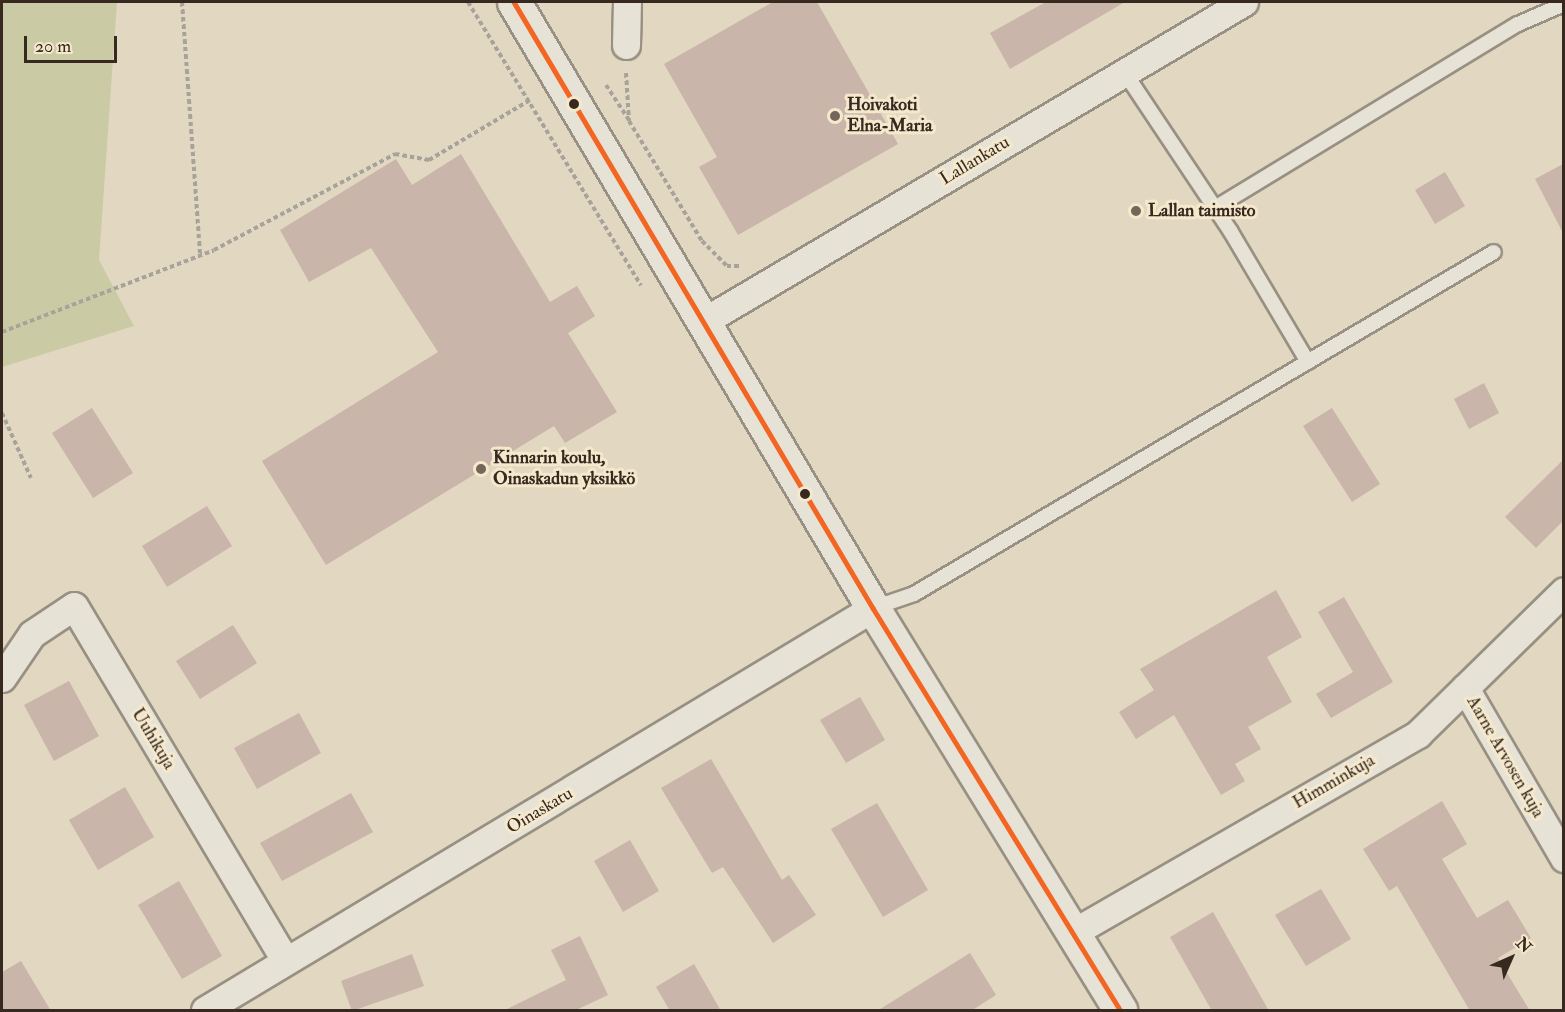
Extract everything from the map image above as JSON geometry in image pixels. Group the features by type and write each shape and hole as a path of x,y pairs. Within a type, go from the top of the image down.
{"street":[{"path":"514,2 560,85 706,320 873,608 1120,1011"},
{"path":"626,45 627,2"},
{"name":"Lallankatu","path":"706,320 1244,2"},
{"name":"Himminkuja","path":"1074,933 1418,734 1563,591"},
{"name":"Uuhikuja","path":"2,678 32,634 74,606 286,961"},
{"name":"Oinaskatu","path":"205,1011 873,608"},
{"name":"Aarne Arvosen kuja","path":"1465,688 1563,858"}],"lane":[{"path":"1215,208 1518,24 1563,4"},
{"path":"1125,73 1215,208 1308,362"},
{"path":"873,608 914,594 1494,252"}],"path":[{"path":"182,2 200,255"},
{"path":"626,45 629,121"},
{"path":"2,332 200,255 395,154 429,160 560,85"},
{"path":"606,85 702,241"},
{"path":"2,414 31,478"}],"green space":[{"path":"2,2 117,2 99,260 134,326 2,367"}],"building":[{"name":"Hoivakoti Elna-Maria","path":"773,2 817,2 898,144 738,235 699,167 717,157 664,64"},
{"path":"1046,2 1125,2 1010,69 990,33"},
{"path":"461,154 550,302 577,286 595,316 568,333 617,412 565,443 554,426 326,565 262,461 438,352 371,248 309,282 280,230 396,159 412,185"},
{"path":"1563,164 1563,233 1535,179"},
{"path":"1445,172 1465,206 1435,224 1415,190"},
{"path":"1484,383 1499,413 1469,429 1454,399"},
{"path":"92,408 133,473 93,498 52,433"},
{"path":"1332,408 1380,484 1352,502 1303,426"},
{"path":"1563,460 1563,521 1536,548 1505,517"},
{"path":"207,506 232,546 167,587 142,546"},
{"path":"1276,590 1302,637 1267,657 1292,702 1248,727 1261,749 1235,764 1245,781 1221,795 1174,715 1136,739 1119,712 1154,690 1140,669"},
{"path":"1344,597 1393,682 1331,718 1316,694 1353,672 1318,612"},
{"path":"233,625 257,663 200,699 176,661"},
{"path":"69,681 99,736 54,761 24,705"},
{"path":"860,697 885,740 846,763 820,720"},
{"path":"299,713 321,753 257,789 234,748"},
{"path":"711,759 782,880 789,875 816,915 773,943 723,867 712,873 661,788"},
{"path":"125,787 154,837 98,870 69,820"},
{"path":"351,793 373,832 282,881 260,843"},
{"path":"1442,801 1467,844 1442,859 1477,918 1508,900 1531,938 1498,958 1530,1011 1470,1011 1397,886 1389,891 1363,849"},
{"path":"877,803 928,890 883,917 831,829"},
{"path":"630,840 659,891 623,912 594,861"},
{"path":"179,881 222,956 182,979 138,905"},
{"path":"1321,889 1351,939 1306,966 1275,915"},
{"path":"1213,912 1269,1011 1212,1011 1170,937"},
{"path":"580,936 608,995 574,1011 503,1011 566,980 551,950"},
{"path":"970,953 996,995 971,1011 877,1011"},
{"path":"412,954 424,986 352,1011 341,981"},
{"path":"21,961 51,1011 2,1011 2,972"},
{"path":"694,964 721,1011 670,1011 656,987"}],"transit line":[{"path":"514,2 873,608 1120,1010"}],"place":[{"name":"Hoivakoti Elna-Maria","path":"835,116"},
{"name":"Lallan taimisto","path":"1136,211"},
{"name":"Kinnarin koulu, Oinaskadun yksikkö","path":"481,469"}]}
